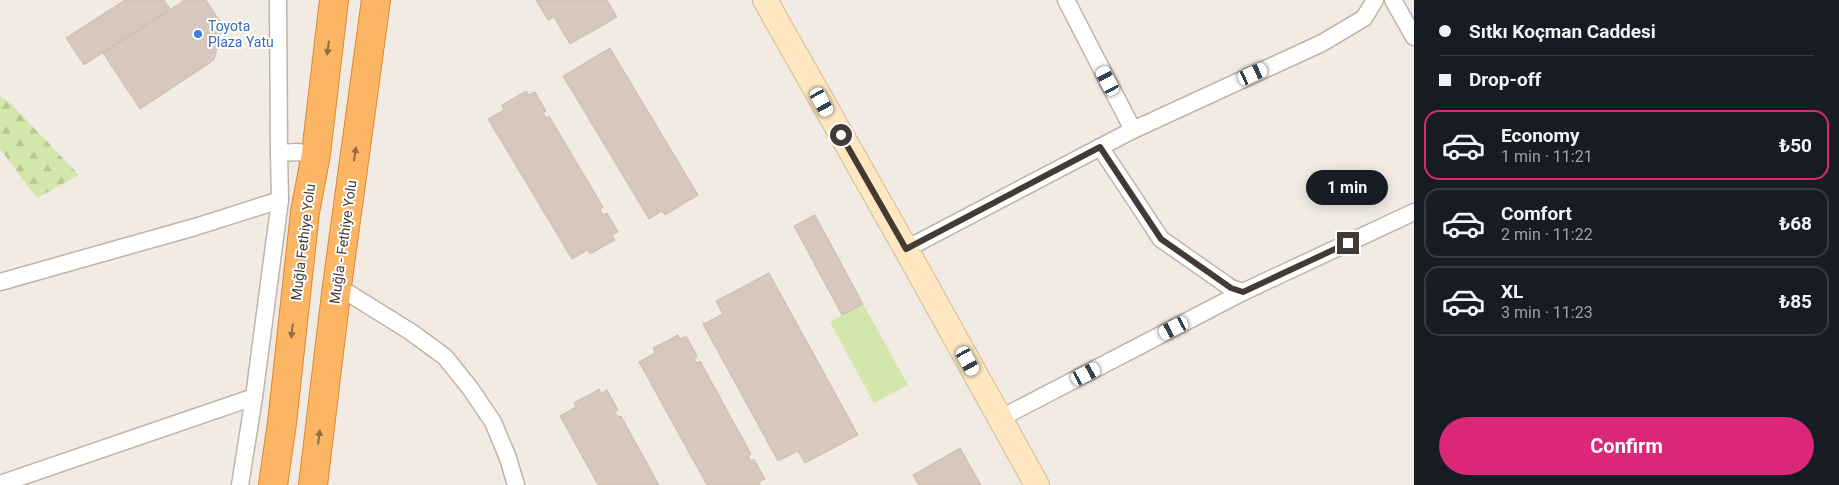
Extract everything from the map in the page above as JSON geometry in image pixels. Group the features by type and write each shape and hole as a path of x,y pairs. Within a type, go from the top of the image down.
{"highway":[{"name":"Muğla Fethiye Yolu","path":"273,485 282,423 305,212 316,154 334,0"},
{"name":"Muğla - Fethiye Yolu","path":"313,485 337,286 376,0"}],"street":[{"path":"240,485 254,397 280,200 278,0"},
{"path":"765,0 1037,485"},
{"path":"1066,0 1133,130"},
{"path":"906,249 1133,130 1322,42 1364,18 1375,0"},
{"path":"1393,0 1414,37"},
{"path":"1100,147 1161,239 1231,288 1243,292"},
{"path":"279,153 316,154"},
{"path":"0,282 195,227 280,200"},
{"path":"1000,419 1243,292 1414,212"},
{"path":"337,286 411,332 445,357 493,422 508,458 516,485"},
{"path":"0,484 254,397"}],"green space":[{"path":"0,96 11,104 79,175 37,198 0,149"},
{"path":"863,304 908,385 874,403 830,322"}],"building":[{"path":"125,0 164,0 170,9 84,65 66,38"},
{"path":"185,0 206,0 223,26 214,60 140,109 103,53"},
{"path":"536,0 607,0 617,17 570,44 554,17 548,20"},
{"path":"610,48 698,195 665,215 662,211 649,219 563,76"},
{"path":"526,91 528,95 535,92 546,111 543,113 546,118 549,116 603,207 600,209 603,215 607,213 618,232 612,235 615,240 590,254 588,250 572,259 488,119 504,110 502,105"},
{"path":"815,215 863,304 842,315 794,226"},
{"path":"769,273 858,435 805,463 798,451 778,461 703,324 723,314 716,301"},
{"path":"678,335 680,339 686,336 697,356 694,358 697,363 700,361 751,454 748,456 751,461 754,459 765,479 759,482 760,485 707,485 639,362 655,353 653,348"},
{"path":"599,389 601,394 607,390 618,410 615,412 618,417 621,416 659,485 598,485 560,416 576,407 574,403"},
{"path":"960,448 981,485 919,485 913,475"}],"place":[{"name":"Toyota Plaza Yatu","path":"198,34"}],"route":[{"path":"841,135 906,249 1100,147 1161,239 1231,288 1243,292 1348,243"}]}
